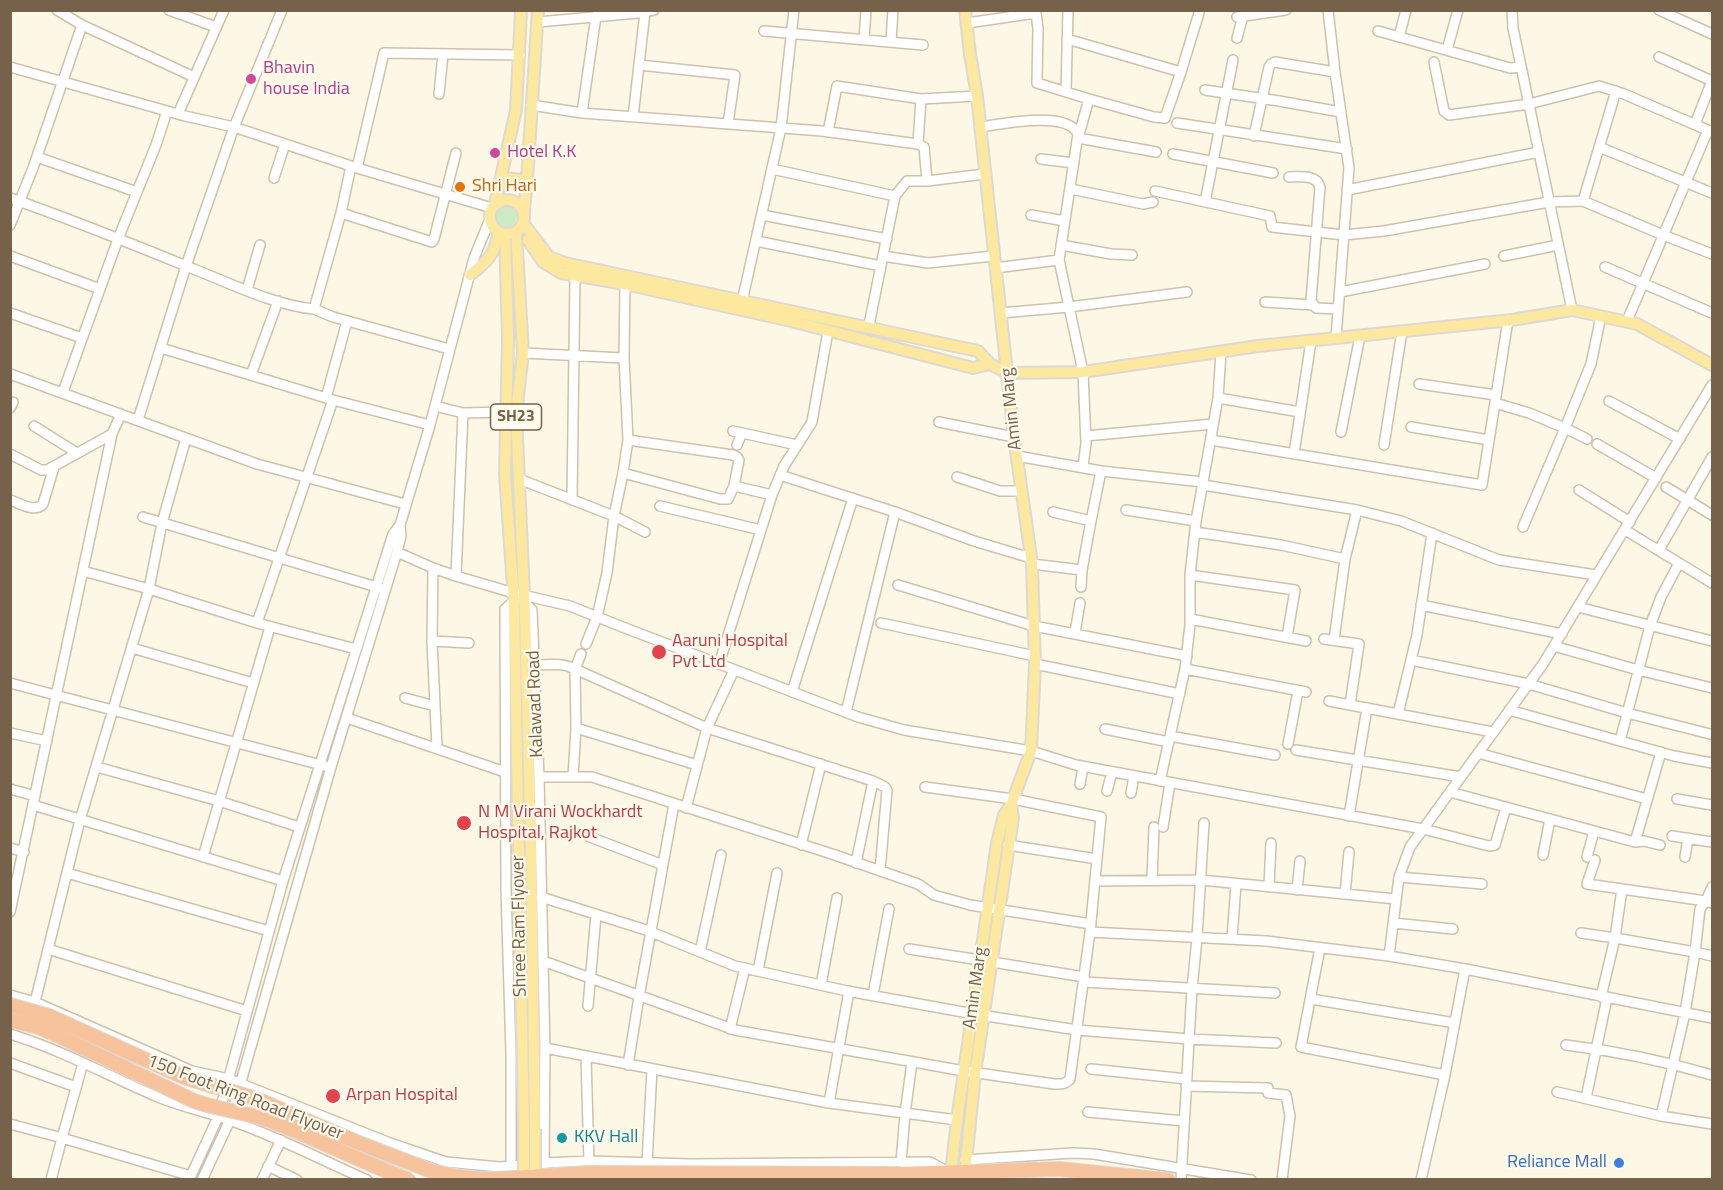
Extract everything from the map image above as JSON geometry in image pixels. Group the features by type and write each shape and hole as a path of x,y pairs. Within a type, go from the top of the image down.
{"highway":[{"name":"150 Foot Ring Road Flyover","path":"10,1005 49,1016 184,1077 259,1100 358,1143 434,1172 455,1176 500,1179 588,1173 901,1168 1059,1169 1168,1179"},
{"name":"150 Foot Ring Road Flyover","path":"10,1020 38,1027 59,1036 194,1101 270,1121 372,1166 409,1179"}],"main road":[{"path":"521,10 516,110 492,210 491,225 514,227 549,257 565,263 741,306 828,332 973,368 990,363"},
{"name":"Amin Marg","path":"965,10 977,96 1014,437 1031,561 1035,660 1031,751 1012,802 1004,815 980,960 978,1015"},
{"name":"Kalawad Road","path":"519,597 505,474 505,412 514,227 527,180 538,16"},
{"path":"501,178 527,180"},
{"path":"470,275 489,260 497,245 514,227 517,202 506,199 492,210"},
{"path":"514,227 543,262 561,273 978,351 990,363 1008,373 1083,372 1221,352 1508,320 1572,310 1637,324 1713,365"},
{"name":"Kalawad Road","path":"514,227 523,353 516,414 519,479 519,597"},
{"name":"Shree Ram Flyover","path":"519,597 524,1179"},
{"name":"Shree Ram Flyover","path":"519,615 531,849 535,1179"},
{"name":"Amin Marg","path":"961,1169 969,1072 978,1015 992,962 1013,818 1012,802"},
{"name":"Amin Marg","path":"961,1169 957,1120 969,1072"}],"street":[{"path":"57,10 82,25 194,78"},
{"path":"169,10 216,27"},
{"path":"178,114 224,10"},
{"path":"138,420 186,266 234,127 282,10"},
{"path":"741,306 781,128 794,10"},
{"path":"864,40 866,10"},
{"path":"891,42 893,10"},
{"path":"1066,92 1068,10"},
{"path":"1237,38 1240,16 1286,10"},
{"path":"1328,10 1349,168 1336,338"},
{"path":"1399,37 1406,10"},
{"path":"1447,50 1458,10"},
{"path":"1512,10 1513,28 1572,310"},
{"path":"1659,10 1713,34"},
{"path":"538,16 596,16 608,13 650,11 639,64 633,117"},
{"path":"967,23 1036,12 1037,83 1164,118 1181,72 1196,11"},
{"path":"582,113 596,16"},
{"path":"10,225 15,200 37,157 82,25"},
{"path":"764,31 923,45"},
{"path":"1378,31 1510,68 1521,67"},
{"path":"1067,39 1181,72"},
{"path":"314,309 384,53 520,55"},
{"path":"439,94 443,54"},
{"path":"1659,57 1713,81 1695,124"},
{"path":"1205,202 1233,60"},
{"path":"1254,136 1269,67 1275,62 1335,72"},
{"path":"1434,62 1444,111 1449,115 1529,104 1599,86 1710,131 1627,321"},
{"path":"639,64 735,75 728,124"},
{"path":"10,67 166,111 234,127 492,210 476,252 430,425 405,504 397,552 356,649 283,881 218,1117 190,1178 10,1124"},
{"path":"828,132 837,86 921,99 977,96"},
{"path":"1205,90 1341,112"},
{"path":"1583,201 1616,91"},
{"path":"918,144 921,99"},
{"path":"1083,467 1086,436 1083,372 1059,260 1078,138 1089,99"},
{"path":"531,105 582,113 828,132 918,144 924,147 927,181"},
{"path":"63,392 118,239 156,145 166,111"},
{"path":"980,127 1056,120 1076,128 1078,138"},
{"path":"1177,123 1347,149"},
{"path":"1078,138 1156,152"},
{"path":"274,178 285,144"},
{"path":"1599,147 1713,193"},
{"path":"1347,190 1539,152"},
{"path":"341,213 432,242 456,153"},
{"path":"1173,154 1273,173"},
{"path":"37,157 137,192"},
{"path":"1041,159 1074,163"},
{"path":"772,170 895,196"},
{"path":"869,325 895,196 907,181 985,174"},
{"path":"1289,177 1314,178 1320,187 1311,301 1313,305"},
{"path":"1071,189 1143,204 1153,202"},
{"path":"1155,191 1270,216 1272,227 1344,235 1384,231 1549,201 1583,201 1664,236 1713,254"},
{"path":"15,200 278,301 314,309 347,321 449,349"},
{"path":"762,215 887,238"},
{"path":"1031,215 1065,221"},
{"path":"756,241 882,261 928,263 993,256"},
{"path":"247,290 260,245"},
{"path":"1061,245 1111,254 1132,255"},
{"path":"1504,256 1558,245"},
{"path":"10,256 100,289"},
{"path":"994,268 1059,260"},
{"path":"1340,292 1485,264"},
{"path":"1605,267 1713,313"},
{"path":"572,500 575,276"},
{"path":"586,644 597,617 607,573 614,516 628,440 624,358 625,284"},
{"path":"1001,312 1069,307 1187,292"},
{"path":"251,375 278,301"},
{"path":"1265,302 1338,309"},
{"path":"10,313 82,338"},
{"path":"1522,527 1591,364 1601,315"},
{"path":"1211,440 1482,485 1508,320"},
{"path":"257,623 307,477 330,399 347,321"},
{"path":"1384,445 1402,331"},
{"path":"719,664 772,495 780,475 812,422 828,332"},
{"path":"1341,432 1360,336"},
{"path":"1294,454 1311,341"},
{"path":"161,348 330,399 430,425"},
{"path":"1152,880 1170,739 1187,656 1190,575 1218,398 1221,352"},
{"path":"523,353 624,358"},
{"path":"10,374 257,464 405,504"},
{"path":"1419,384 1495,399 1587,439"},
{"path":"1389,956 1399,877 1410,847 1562,634 1713,385"},
{"path":"1218,398 1300,412"},
{"path":"1609,400 1680,439"},
{"path":"435,406 462,413 505,412"},
{"path":"456,576 462,413"},
{"path":"10,912 111,434 121,414"},
{"path":"939,422 1014,437"},
{"path":"1086,436 1213,423"},
{"path":"34,426 77,453"},
{"path":"1411,427 1489,440"},
{"path":"737,445 738,432 797,445"},
{"path":"10,454 40,470 47,470 111,434"},
{"path":"35,1002 80,820 149,589 162,523 186,438"},
{"path":"623,473 720,499 728,499 734,486 739,460 733,455 628,440"},
{"path":"1598,444 1656,478"},
{"path":"1017,456 1101,471 1203,483 1357,510 1401,521 1499,560 1596,575"},
{"path":"1659,550 1713,457"},
{"path":"10,500 40,508 54,467"},
{"path":"1081,587 1082,570 1101,471"},
{"path":"780,475 895,512 1031,561 1082,570"},
{"path":"957,477 993,489 1022,491"},
{"path":"519,479 614,516 645,532"},
{"path":"734,486 772,495"},
{"path":"1666,487 1713,515"},
{"path":"1579,490 1659,550 1713,583"},
{"path":"792,692 853,498"},
{"path":"660,506 760,531"},
{"path":"1126,510 1197,521"},
{"path":"1334,640 1345,559 1357,510"},
{"path":"846,712 895,512"},
{"path":"1053,512 1091,521"},
{"path":"143,518 381,588"},
{"path":"202,1179 230,1120 347,718 393,534 400,525"},
{"path":"1195,532 1281,545 1345,559"},
{"path":"1398,714 1417,635 1432,533"},
{"path":"397,552 433,568 519,597 570,606 792,692 904,730 1031,751 1096,771 1423,829 1489,846 1495,845 1506,807"},
{"path":"1620,741 1650,626 1661,597 1679,563"},
{"path":"433,568 432,640 437,748"},
{"path":"82,571 149,589 270,627 356,649"},
{"path":"1190,575 1295,590 1287,637"},
{"path":"898,585 1034,626 1187,656"},
{"name":"Kalawad Road","path":"511,1179 512,1053 506,890 506,609 519,597 532,610 542,897 545,1179"},
{"path":"1075,633 1080,603"},
{"path":"1421,605 1562,634"},
{"path":"1578,607 1713,641"},
{"path":"1190,619 1306,641"},
{"path":"881,624 1180,694"},
{"path":"203,857 270,627"},
{"path":"1324,639 1359,644 1350,705"},
{"path":"432,640 469,643"},
{"path":"1554,646 1713,688"},
{"path":"132,648 253,683"},
{"path":"573,777 576,728 575,669 581,654"},
{"path":"1411,660 1528,684 1710,734"},
{"path":"534,665 567,665 707,728 873,781 885,787 887,790 880,871"},
{"path":"1185,669 1302,691 1292,747 1461,777"},
{"path":"686,808 707,728 734,670"},
{"path":"10,683 331,767"},
{"path":"405,698 435,706"},
{"path":"1329,701 1493,732"},
{"path":"1348,816 1368,708"},
{"path":"1509,710 1660,752 1713,763"},
{"path":"347,718 505,772"},
{"path":"576,728 697,765"},
{"path":"1105,729 1275,755"},
{"path":"10,733 47,741"},
{"path":"1635,842 1660,752"},
{"path":"1478,753 1647,799"},
{"path":"801,845 821,764"},
{"path":"97,767 219,801 299,827"},
{"path":"1080,784 1083,768"},
{"path":"1107,791 1116,774"},
{"path":"539,777 592,777 880,871 918,884 934,895 970,905 1091,928 1197,938 1266,941 1389,956 1713,1018"},
{"path":"1131,794 1134,777"},
{"path":"856,863 873,781"},
{"path":"543,961 730,1029 969,1072 1062,1084 1067,1082 1070,1079 1091,928 1101,817 925,786"},
{"path":"10,789 80,820 283,881"},
{"path":"1450,792 1635,842 1644,841 1660,845"},
{"path":"1677,799 1713,805"},
{"path":"628,1065 674,804"},
{"path":"1543,855 1550,819"},
{"path":"1181,1179 1204,823"},
{"path":"1594,831 1587,884 1709,902"},
{"path":"1672,836 1713,842"},
{"path":"590,837 663,865"},
{"path":"1685,857 1688,838"},
{"path":"1269,887 1271,843"},
{"path":"1008,845 1097,859"},
{"path":"10,848 24,852"},
{"path":"1345,894 1349,852"},
{"path":"700,952 721,855"},
{"path":"1298,890 1300,861"},
{"path":"67,873 269,931"},
{"path":"758,971 777,873"},
{"path":"1399,877 1482,884"},
{"path":"1095,881 1201,880 1396,899"},
{"path":"1232,939 1236,884"},
{"path":"1660,1116 1684,1013 1701,909 1709,902 1713,888"},
{"path":"1586,1098 1622,889"},
{"path":"542,897 651,933 735,966 849,992 1077,1030 1276,1043"},
{"path":"821,985 837,897"},
{"path":"873,996 889,909"},
{"path":"588,1006 596,915"},
{"path":"1393,923 1454,929"},
{"path":"1581,933 1713,956"},
{"path":"1320,948 1301,1047 1446,1075"},
{"path":"48,949 248,1011"},
{"path":"909,949 980,960"},
{"path":"992,962 1084,980 1275,993"},
{"path":"730,1029 746,968"},
{"path":"1421,1179 1446,1075 1465,969"},
{"path":"829,1103 849,992"},
{"path":"10,995 35,1002 192,1071 229,1079 390,1143 457,1163 500,1167 589,1161 901,1168 912,1062"},
{"path":"1311,999 1455,1023"},
{"path":"10,1034 34,1041 159,1097 230,1120 281,1140 367,1179"},
{"path":"1566,1045 1672,1064 1713,1075"},
{"path":"545,1048 829,1103 957,1120"},
{"path":"586,1057 589,1161"},
{"path":"51,1179 83,1062"},
{"path":"10,1063 76,1087"},
{"path":"647,1163 652,1069"},
{"path":"1090,1069 1268,1090 1286,1095 1290,1116 1282,1179"},
{"path":"1557,1092 1660,1116 1713,1124"},
{"path":"1088,1112 1184,1121"},
{"path":"262,1179 281,1140"},
{"path":"961,1169 1073,1153 1094,1154 1251,1179"},
{"path":"268,1166 297,1179"}],"green space":[{"path":"509,199 517,206 518,215 514,224 507,231 497,227 496,218 501,203"}],"place":[{"name":"Bhavin house India","path":"251,79"},
{"name":"Hotel K.K","path":"495,153"},
{"name":"Shri Hari","path":"460,187"},
{"name":"Aaruni Hospital Pvt Ltd","path":"659,652"},
{"name":"N M Virani Wockhardt Hospital, Rajkot","path":"464,823"},
{"name":"Arpan Hospital","path":"333,1096"},
{"name":"KKV Hall","path":"562,1138"},
{"name":"Reliance Mall","path":"1619,1163"}]}
